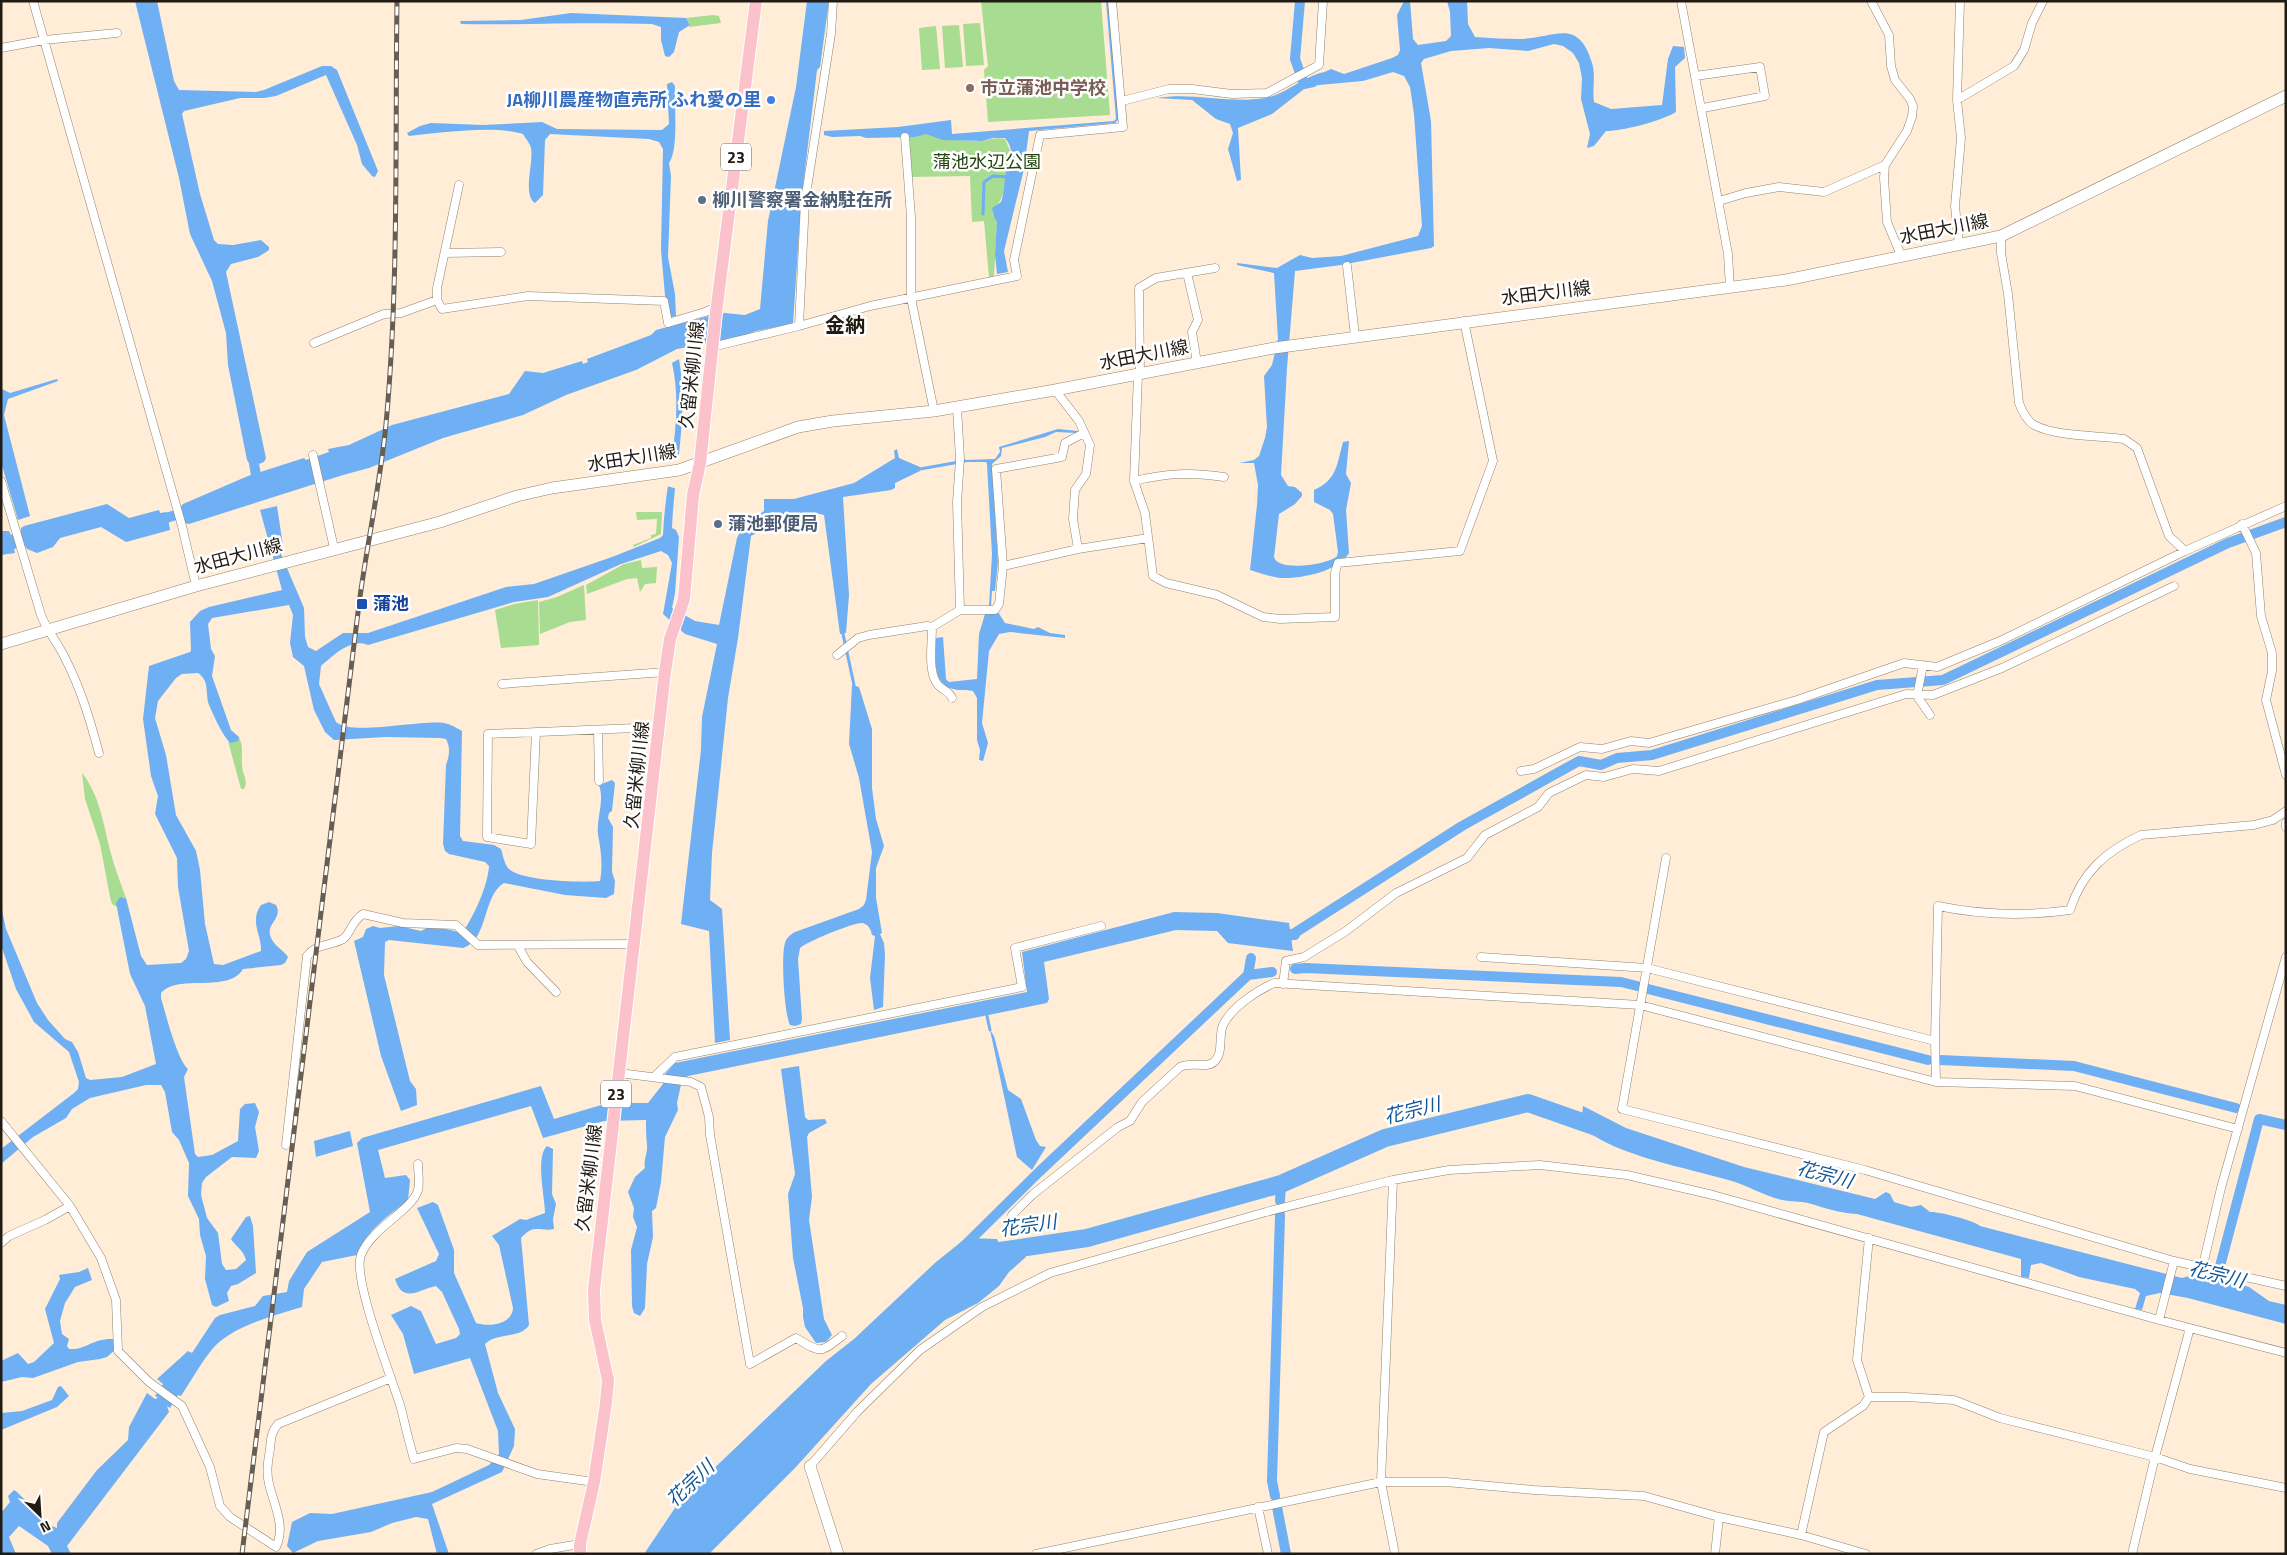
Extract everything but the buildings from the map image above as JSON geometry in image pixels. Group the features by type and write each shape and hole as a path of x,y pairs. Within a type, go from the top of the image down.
{"main road":[{"name":"久留米柳川線","path":"580,1549 594,1482 608,1380 595,1320 594,1290 665,672 673,632 684,599 693,495 700,463 712,346 756,1"},
{"name":"水田大川線","path":"1,644 196,586 334,548 440,522 517,496 552,488 674,471 798,427 833,420 934,411 1292,345 1786,280 2001,236 2286,96"},
{"path":"810,1466 838,1554"}],"street":[{"path":"33,1 174,496 196,586"},
{"path":"799,326 805,201 830,34 833,1"},
{"path":"712,346 799,326 870,306 1017,276 1014,260 1040,135 1122,127 1122,101 1112,1"},
{"path":"1122,101 1169,89 1192,89 1232,94 1267,93 1294,80 1319,65 1323,1"},
{"path":"1681,1 1703,108 1719,201 1728,254 1730,288"},
{"path":"1872,1 1889,35 1891,66 1895,80 1913,106 1912,117 1907,131 1885,165 1884,199 1887,222 1901,255"},
{"path":"1959,245 1955,206 1961,138 1957,100 1960,1"},
{"path":"1957,100 2014,66 2024,50 2032,23 2043,1"},
{"path":"1,48 44,40 117,33"},
{"path":"1695,76 1760,66 1766,96 1703,108"},
{"path":"905,138 911,217 911,298 934,411"},
{"path":"1719,201 1746,192 1778,187 1824,192 1885,165"},
{"path":"459,185 436,288 436,300 442,309 528,296 664,301 668,323 717,310"},
{"path":"2001,236 2001,253 2008,294 2019,402 2026,418 2033,424 2047,430 2124,439 2131,442 2137,448 2169,536 2186,551"},
{"path":"445,253 501,252"},
{"path":"1347,266 1355,336"},
{"path":"1215,268 1156,278 1142,284 1139,288 1139,374 1134,481 1145,513 1151,572 1156,579 1217,594 1263,617 1280,619 1335,617 1335,572 1338,563 1460,552 1493,461 1464,321"},
{"path":"1187,273 1198,320 1192,332 1197,363"},
{"path":"314,343 384,314 401,312 436,300"},
{"path":"1055,390 1079,421 1090,445 1086,474 1075,490 1074,519 1078,549"},
{"path":"957,407 960,458 957,502 960,610"},
{"path":"837,656 858,638 927,626 932,627 960,610 995,610 999,604 1003,566 996,469 1062,457 1065,443 1084,434"},
{"path":"313,455 334,548"},
{"path":"1134,481 1162,474 1185,473 1224,476"},
{"path":"1,481 20,550 47,630 64,656 86,703 99,753"},
{"path":"1521,771 1534,769 1580,747 1602,749 1631,741 1649,743 1798,700 1904,663 1937,667 2000,641 2242,524 2286,506"},
{"path":"2242,524 2256,553 2261,616 2272,653 2272,671 2266,700 2286,776"},
{"path":"1003,566 1078,549 1148,538"},
{"path":"1283,984 1286,961 1304,957 1346,931 1396,893 1467,858 1486,836 1538,807 1549,793 1586,775 1604,777 1633,769 1659,771 1906,694 1917,696 1933,695 2002,668 2174,586"},
{"path":"932,627 933,675 937,685 950,693 952,698"},
{"path":"1923,665 1917,696 1930,716"},
{"path":"502,684 665,672"},
{"path":"536,732 531,844 487,837 488,734 536,732 598,730 636,728 659,733"},
{"path":"598,730 599,781"},
{"path":"1936,1082 1938,906 1962,911 2006,913 2048,913 2070,910 2089,870 2113,849 2141,835 2254,825 2273,820 2286,811"},
{"path":"1666,858 1622,1108 1864,1170 2173,1265 2202,1265 2286,1286"},
{"path":"286,1145 308,956 311,951 341,940 347,935 354,920 363,914 403,923 456,925 478,945 635,944"},
{"path":"654,1077 675,1058 1022,987 1015,948 1101,926"},
{"path":"518,946 527,962 556,992"},
{"path":"1481,957 1647,968 1935,1041"},
{"path":"2202,1265 2286,957"},
{"path":"1012,1215 1032,1196 1118,1127 1130,1121 1142,1102 1180,1067 1187,1063 1207,1065 1213,1063 1220,1054 1224,1025 1233,1013 1263,988 1274,983 1640,1005 1936,1082 2075,1086 2238,1129"},
{"path":"619,1073 691,1082 701,1087 709,1117 750,1364 796,1338 817,1350 824,1350 842,1336"},
{"path":"1,1121 70,1206 101,1258 116,1300 118,1352 157,1389 182,1406 210,1467 220,1506 230,1517 276,1547 280,1538 279,1518 269,1483 267,1468 272,1430 278,1424 392,1378"},
{"path":"418,1164 418,1190 411,1202 375,1233 367,1242 360,1257 360,1275 368,1309 392,1378 414,1460 456,1448 485,1454 537,1474 594,1482"},
{"path":"810,1466 857,1412 920,1350 982,1307 1050,1273 1266,1212 1393,1180 1449,1170 1540,1165 1617,1174 1713,1195 2159,1320 2286,1353"},
{"path":"1393,1180 1381,1482 1395,1554"},
{"path":"1,1243 9,1236 45,1220 70,1206"},
{"path":"1869,1238 1857,1360 1869,1397"},
{"path":"2159,1320 2173,1265"},
{"path":"2132,1554 2190,1328"},
{"path":"1869,1397 1954,1400 2000,1418 2190,1469 2286,1488"},
{"path":"1800,1535 1824,1432 1863,1406 1869,1397"},
{"path":"1036,1554 1381,1482 1446,1482 1534,1490 1644,1496 1719,1517 1800,1535 1866,1554"},
{"path":"1258,1507 1268,1554"},
{"path":"1714,1554 1719,1517"},
{"path":"536,1554 550,1549 580,1549"}],"green space":[{"path":"981,1 1101,1 1110,115 988,122 984,70 988,66"},
{"path":"719,16 721,23 689,27 690,24 686,18"},
{"path":"980,23 984,65 966,66 963,24"},
{"path":"959,25 963,67 945,68 942,26"},
{"path":"936,26 940,69 922,70 919,28"},
{"name":"蒲池水辺公園","path":"926,133 967,141 1005,139 1011,153 1007,173 1010,173 1015,165 1028,168 1027,172 1018,169 1012,176 1005,175 1002,197 995,207 997,221 994,276 989,277 984,221 972,222 970,176 909,177 907,135"},
{"path":"636,512 662,512 661,534 634,547 633,545 656,534 657,519 637,520"},
{"path":"641,560 642,568 657,567 656,583 645,584 640,592 637,578 627,579 587,594 586,585 624,564"},
{"path":"584,585 586,620 570,622 540,634 539,602 557,597"},
{"path":"538,600 539,645 501,648 495,610 514,604"},
{"path":"239,737 242,748 242,768 246,780 244,789 241,789 228,741 238,740"},
{"path":"82,773 97,800 113,862 126,898 123,897 117,901 117,907 112,904 110,897 100,844 85,799"}],"water":[{"path":"135,1 157,1 174,81 179,90 256,92 322,66 331,66 337,70 378,171 375,177 372,176 362,164 357,145 326,75 276,96 240,98 184,111 182,114 200,194 214,240 218,244 233,245 261,240 269,247 269,250 258,257 231,264 226,272 266,458 260,464 250,464 247,460 228,365 226,333 212,281 190,234 179,178"},
{"path":"807,1 829,1 820,67 817,70 801,203 793,324 756,331 737,338 677,349 636,370 566,395 523,415 443,438 369,468 189,524 184,523 179,509 183,504 248,476 304,458 306,460 329,452 328,449 349,445 392,425 509,394 525,371 543,373 582,361 583,364 588,362 587,359 651,335 656,330 709,316 725,313 745,315 760,309 768,221 796,87"},
{"path":"1106,1 1109,1 1119,119 1115,123 1029,131 1024,169 1004,251 1008,272 997,274 995,255 997,221 992,208 1001,202 1005,177 1011,158 1009,143 1005,138 993,138 982,141 943,140 926,134 915,137 866,138 860,136 832,137 824,135 824,131 898,127 951,120 952,134 1114,121 1116,119"},
{"path":"1404,1 1410,1 1413,39 1418,45 1446,41 1451,36 1450,12 1447,1 1467,1 1468,24 1475,37 1521,39 1564,33 1572,35 1580,40 1592,63 1594,72 1594,102 1611,109 1662,105 1668,59 1673,46 1684,47 1685,58 1675,67 1676,112 1642,125 1606,131 1594,146 1587,148 1590,134 1581,99 1582,78 1579,63 1573,53 1563,46 1554,44 1528,51 1489,48 1451,51 1424,59 1421,63 1431,121 1434,246 1341,265 1295,271 1281,475 1288,486 1295,487 1302,493 1302,496 1295,504 1279,514 1274,557 1277,562 1293,566 1304,566 1324,562 1337,556 1333,514 1330,510 1314,502 1314,490 1322,486 1332,476 1343,442 1349,441 1346,474 1351,483 1346,510 1349,553 1344,559 1329,569 1311,575 1292,578 1271,576 1250,570 1258,485 1254,463 1239,463 1254,460 1259,456 1265,438 1267,427 1264,376 1272,365 1278,339 1274,273 1237,265 1237,263 1277,268 1300,255 1312,258 1341,256 1418,236 1422,226 1414,114 1410,87 1404,76 1393,72 1363,81 1308,86 1272,114 1238,128 1241,180 1237,181 1228,149 1233,133 1230,124 1216,119 1192,100 1157,98 1184,96 1238,100 1271,97 1331,69 1344,74 1392,58 1398,55 1400,50 1397,15"},
{"path":"571,13 686,18 690,25 679,32 674,52 669,57 665,56 661,40 661,27 652,24 461,24 460,21 521,20"},
{"path":"672,82 675,86 675,126 674,148 669,163 671,176 668,257 675,294 676,316 667,318 661,250 663,149 659,142 649,139 550,134 545,140 543,195 535,203 529,193 531,148 523,134 497,130 409,136 407,133 431,123 483,125 542,122 557,129 662,130 669,124 667,84"},
{"path":"679,359 682,380 682,423 672,528 676,530 679,537 675,593 672,608 695,621 719,625 737,538 743,526 764,511 764,499 794,499 854,483 895,458 894,451 897,449 899,458 920,467 920,471 895,483 895,488 891,490 843,497 849,595 846,633 840,634 824,515 807,514 797,516 776,523 751,536 728,698 712,853 710,900 722,909 730,1040 715,1043 709,931 681,924 701,750 702,717 717,644 685,634 663,614 672,563 668,555 661,551 621,564 548,597 514,602 368,645 362,643 355,644 343,649 321,666 319,684 336,722 344,726 371,728 444,723 462,731 460,836 463,841 494,845 501,849 508,868 524,876 580,882 600,881 601,858 598,829 601,791 599,785 612,780 615,783 612,811 609,813 608,818 613,827 612,872 615,881 614,894 606,898 565,895 504,883 492,897 477,936 463,948 389,940 385,942 384,975 410,1081 416,1089 417,1105 401,1111 381,1056 354,941 363,937 366,929 373,926 380,928 399,926 421,931 429,927 442,928 462,933 471,919 483,892 489,866 485,862 449,854 445,851 443,844 448,742 446,739 440,738 386,737 334,740 325,732 314,710 304,666 293,657 290,643 293,615 289,605 212,618 208,624 211,649 215,656 212,676 231,730 239,737 238,741 231,743 222,732 209,705 206,683 202,676 198,673 182,674 176,678 158,701 155,718 166,755 176,815 196,851 200,870 205,924 214,964 223,965 261,951 256,917 261,905 269,902 276,905 278,910 270,935 273,942 288,957 285,963 281,965 243,969 236,976 226,980 179,984 169,987 161,993 176,1047 188,1069 184,1077 195,1154 198,1157 212,1155 238,1141 240,1109 245,1104 255,1103 259,1112 255,1127 259,1151 256,1158 232,1157 206,1177 202,1183 201,1195 207,1218 218,1233 222,1264 226,1270 236,1269 246,1260 243,1253 231,1239 246,1217 250,1216 253,1226 256,1273 231,1286 227,1293 229,1301 216,1307 212,1305 205,1279 206,1256 200,1235 199,1219 188,1196 189,1163 179,1140 172,1132 165,1092 161,1085 146,1085 90,1098 72,1109 66,1118 33,1137 1,1164 1,1149 74,1093 78,1089 79,1082 69,1052 34,1022 16,989 1,945 1,906 6,929 37,1003 48,1020 65,1039 72,1042 78,1052 86,1078 90,1080 122,1077 156,1064 145,1006 130,974 116,903 120,897 126,898 141,956 147,965 181,963 186,959 189,951 178,887 177,858 155,814 158,796 151,776 143,719 149,666 190,652 190,622 200,611 209,607 282,590 260,510 277,506 283,546 281,554 304,608 305,637 308,647 316,651 343,633 368,633 506,587 534,584 612,557 660,538 663,535 675,427 675,384 672,363"},
{"path":"57,379 58,381 8,399 4,415 30,516 18,520 1,462 1,385 2,389 10,393"},
{"path":"1058,429 1078,431 1077,433 1056,432 1045,437 1002,448 1001,456 992,464 998,562 995,591 992,591 991,606 989,606 992,554 987,464 986,462 966,462 965,460 995,459 1000,452 999,447"},
{"path":"107,504 129,518 159,510 160,513 167,512 170,530 126,542 101,527 60,538 53,547 37,553 27,549 25,546 14,549 15,553 1,555 1,531 9,531 11,535 21,531 21,528 24,526"},
{"path":"998,612 1005,623 1034,629 1038,627 1050,633 1065,635 1065,638 1010,632 999,634 989,651 982,723 988,743 983,761 979,760 980,750 977,740 977,698 973,691 953,689 941,681 936,668 936,638 943,637 946,679 949,682 977,679 979,634 985,614"},
{"path":"852,685 859,687 872,729 872,788 876,819 884,846 876,868 876,898 882,933 880,934 884,943 885,955 883,1007 874,1010 870,978 875,936 872,935 867,925 863,923 858,924 830,933 800,948 798,959 802,1019 801,1024 795,1026 790,1025 785,997 783,960 787,939 795,932 859,909 866,900 872,852 859,778 849,744"},
{"path":"1174,912 1217,913 1289,923 1293,951 1228,943 1217,931 1176,930 1044,962 1049,999 1047,1003 688,1076 682,1080 677,1103 678,1110 665,1137 661,1182 656,1208 652,1211 653,1237 647,1264 645,1308 640,1316 634,1313 632,1306 631,1250 637,1227 633,1217 634,1208 628,1192 635,1177 645,1168 647,1148 646,1120 604,1121 543,1138 531,1106 378,1150 385,1178 406,1175 410,1180 408,1200 372,1231 357,1255 322,1262 304,1289 302,1307 268,1317 235,1331 212,1349 181,1396 178,1395 170,1408 167,1406 169,1412 67,1546 71,1554 52,1554 48,1546 19,1526 9,1537 16,1554 1,1554 1,1513 10,1502 8,1496 14,1490 34,1509 46,1524 57,1528 57,1523 97,1470 128,1440 129,1427 147,1393 155,1399 158,1398 155,1396 163,1384 157,1379 188,1351 192,1353 215,1318 255,1306 263,1296 287,1292 289,1281 307,1252 370,1212 357,1143 362,1138 541,1086 554,1119 608,1103 648,1103 663,1084 664,1075 675,1063 1027,992 1022,952"},
{"path":"990,1030 994,1036 1008,1090 1021,1099 1036,1140 1040,1146 1046,1147 1032,1170 1017,1157"},
{"path":"799,1066 805,1117 808,1120 825,1119 827,1123 809,1133 807,1137 812,1197 809,1220 824,1319 832,1335 826,1342 816,1343 805,1327 803,1317 803,1308 793,1258 788,1194 795,1174 781,1069"},
{"path":"1583,1106 1626,1128 1744,1167 1875,1199 1886,1192 1890,1194 1894,1202 1911,1207 1921,1205 1930,1212 1956,1217 1980,1226 2182,1278 2203,1272 2249,1287 2269,1301 2286,1305 2286,1324 2188,1298 2160,1293 2146,1296 2142,1310 2135,1309 2140,1293 2135,1289 2079,1277 2041,1263 2031,1265 2029,1278 2021,1277 2021,1259 1857,1214 1805,1202 1782,1200 1732,1181 1633,1154 1596,1137 1581,1127"},
{"path":"350,1131 353,1146 316,1157 314,1141"},
{"path":"547,1146 553,1149 552,1194 556,1204 553,1219 554,1229 533,1229 521,1238 529,1325 520,1332 495,1338 485,1344 498,1393 515,1429 514,1446 502,1472 432,1504 449,1554 437,1554 428,1519 416,1517 392,1523 371,1532 318,1541 293,1553 287,1546 292,1522 310,1513 332,1514 432,1492 489,1465 499,1454 498,1431 470,1358 414,1374 403,1334 391,1315 411,1306 421,1311 436,1344 456,1338 460,1334 459,1329 442,1292 436,1286 407,1293 398,1287 395,1279 436,1261 439,1254 417,1208 433,1202 438,1205 454,1250 454,1273 476,1323 487,1325 499,1323 509,1318 513,1308 499,1245 492,1236 520,1219 526,1220 545,1213 541,1168 543,1151"},
{"path":"966,1238 997,1239 1000,1246 1020,1243 1026,1257 1009,1272 999,1286 978,1303 945,1320 871,1384 795,1468 709,1554 644,1554 679,1502 826,1361 854,1339 936,1262"},
{"path":"88,1268 92,1280 75,1287 65,1303 60,1321 62,1334 69,1339 67,1346 69,1349 81,1348 100,1340 114,1339 116,1349 107,1357 78,1362 33,1378 22,1377 1,1382 1,1361 18,1353 28,1364 34,1362 54,1343 45,1309 60,1279 59,1275 79,1272"},
{"path":"61,1386 69,1396 57,1407 1,1430 1,1413 22,1411 52,1400 58,1387"}],"pier":[{"path":"681,454 677,489 667,486 670,457"}],"waterway":[{"path":"1300,1 1295,59 1304,84 1313,82"},
{"path":"983,214 984,182 993,176 1009,177"},
{"path":"252,452 258,487"},
{"path":"920,469 965,461"},
{"path":"157,521 188,511"},
{"path":"1290,936 1462,826 1579,761 1601,765 1617,758 1652,755 1877,685 1943,680 2228,543 2286,522"},
{"path":"843,634 854,685"},
{"path":"1278,932 1295,935"},
{"path":"963,1247 1039,1172 1248,975 1251,958"},
{"path":"1295,969 1621,982 1637,986"},
{"path":"1248,975 1272,972"},
{"path":"1648,989 1928,1060"},
{"path":"987,1016 990,1030"},
{"path":"1940,1060 2074,1066 2236,1108"},
{"name":"花宗川","path":"1000,1251 1087,1238 1281,1184 1385,1138 1528,1103 1605,1130"},
{"path":"2214,1289 2259,1119 2286,1125"},
{"path":"1280,1201 1281,1184"},
{"path":"1275,1496 1272,1481 1280,1215"},
{"path":"1277,1507 1286,1554"}],"railway":[{"path":"242,1554 359,604 386,424 395,266 397,1"}],"place":[{"name":"市立蒲池中学校","path":"970,88"},
{"name":"JA柳川農産物直売所 ふれ愛の里","path":"771,100"},
{"name":"柳川警察署金納駐在所","path":"702,200"},
{"name":"蒲池郵便局","path":"718,524"},
{"name":"蒲池","path":"362,604"}],"district":[{"name":"金納","path":"845,325"}]}
